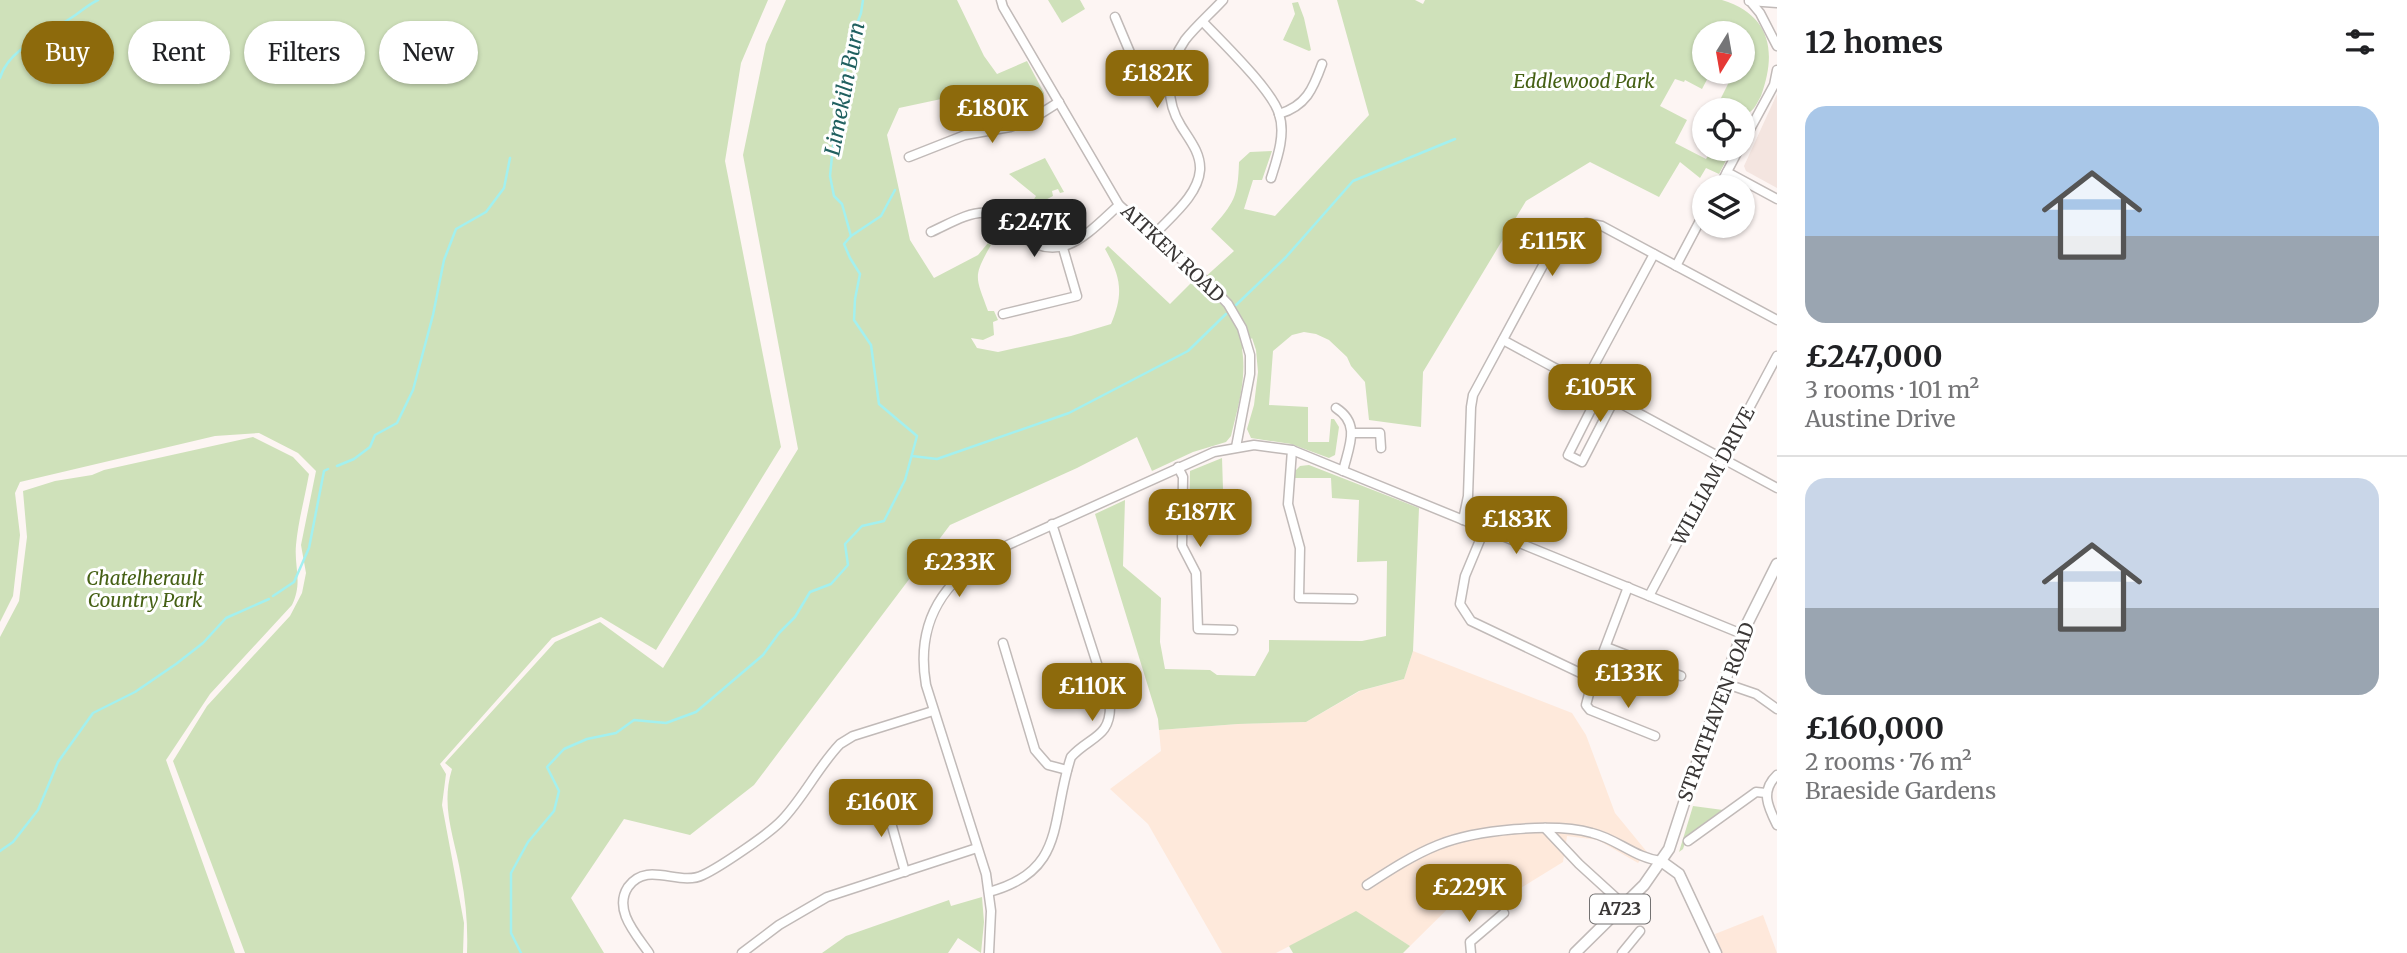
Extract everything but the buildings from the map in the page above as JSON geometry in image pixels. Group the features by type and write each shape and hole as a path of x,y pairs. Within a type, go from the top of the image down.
{"main road":[{"name":"STRATHAVEN ROAD","path":"1661,861 1669,849 1742,634 1777,564"},
{"name":"A723","path":"1575,953 1644,885 1661,861"},
{"path":"1661,861 1678,874 1716,953"}],"street":[{"name":"AITKEN ROAD","path":"1001,0 1119,205 1210,285 1228,304 1242,328 1250,355 1250,374 1236,447"},
{"path":"1154,235 1193,190 1200,170 1199,158 1169,100 1169,81 1186,39 1223,0"},
{"path":"1748,0 1777,3"},
{"path":"1748,0 1760,13 1777,46"},
{"path":"1115,17 1140,72 1169,81"},
{"path":"1203,22 1266,92 1279,114 1280,144 1271,178"},
{"path":"1279,114 1292,110 1305,101 1312,92 1322,64"},
{"path":"1755,120 1774,85 1777,70"},
{"path":"909,157 965,135 1010,127 1032,119 1059,102"},
{"path":"1725,175 1733,161"},
{"path":"1727,172 1777,199"},
{"path":"931,232 974,214 987,213 999,217 1032,243 1041,247 1063,248 1081,238 1119,205"},
{"path":"1463,520 1468,496 1473,395 1561,232 1594,224 1777,320"},
{"path":"1676,266 1692,236"},
{"path":"1003,314 1077,296 1063,248"},
{"path":"1584,384 1654,254"},
{"path":"1503,340 1777,488"},
{"name":"WILLIAM DRIVE","path":"1649,596 1777,356"},
{"path":"1600,392 1568,455 1582,462 1614,400"},
{"path":"1336,408 1348,415 1352,433 1343,471"},
{"path":"1352,433 1380,433 1381,448"},
{"path":"989,953 991,911 986,874 933,711 923,664 924,643 930,617 939,600 976,561 1178,467 1214,452 1236,447 1254,445 1296,452 1742,634"},
{"path":"1296,452 1288,504 1300,548 1299,598 1353,599"},
{"path":"1178,467 1183,477 1182,546 1196,573 1198,629 1233,630"},
{"path":"989,892 1022,881 1042,861 1049,846 1071,757 1079,748 1099,737 1107,728 1111,717 1110,704 1052,524"},
{"path":"1485,528 1465,576 1460,604 1471,621 1593,679"},
{"path":"1628,587 1593,679 1586,705 1590,710 1655,736"},
{"path":"1003,643 1035,750 1048,765 1067,770"},
{"path":"1606,646 1681,676"},
{"path":"1724,683 1756,694 1777,709"},
{"path":"649,953 623,910 624,897 634,881 647,874 689,878 706,874 781,821 840,744 853,736 933,711"},
{"path":"1777,775 1766,793 1768,806 1777,825"},
{"path":"1688,841 1756,792 1766,793"},
{"path":"884,798 905,872"},
{"path":"1545,828 1624,905"},
{"path":"1367,885 1412,858 1455,839 1545,828 1591,832 1642,858 1661,861"},
{"path":"741,953 779,925 827,897 977,848"},
{"path":"1471,953 1470,942 1504,913"},
{"path":"1622,953 1640,931"}],"shaded area":[{"path":"1777,94 1777,188 1746,171 1744,166 1746,161 1755,161 1755,142"},
{"path":"1413,651 1572,713 1586,735 1615,813 1647,852 1638,863 1598,840 1567,836 1563,862 1503,899 1486,871 1410,946 1356,912 1276,953 1222,953 1148,824 1110,789 1161,751 1159,730 1306,722 1360,691 1404,679"},
{"path":"1763,915 1777,953 1722,953 1715,934"}],"green space":[{"path":"0,0 768,0 741,63 725,161 781,447 656,650 601,617 552,638 440,764 446,774 442,805 464,923 463,953 245,953 173,761 207,706 290,616 302,593 306,573 301,545 316,471 298,453 259,433 215,436 20,482 15,493 20,535 13,596 0,622"},
{"name":"Eddlewood Park","path":"786,0 957,0 984,56 997,74 1027,61 1044,93 1042,106 1022,115 1007,85 899,108 887,135 910,240 934,278 978,255 988,243 991,245 981,264 978,278 988,311 994,311 998,320 993,322 994,335 983,340 971,338 977,348 998,352 1111,324 1118,303 1119,285 1115,268 1105,249 1108,246 1170,304 1199,275 1203,279 1234,251 1211,229 1233,199 1239,162 1250,152 1272,151 1262,180 1253,180 1244,209 1275,216 1369,115 1337,0 1415,0 1423,4 1425,0 1722,0 1751,15 1760,25 1769,50 1769,65 1761,96 1755,106 1755,98 1721,98 1728,84 1755,84 1755,21 1692,21 1692,84 1675,79 1660,106 1687,120 1675,143 1692,152 1692,161 1726,161 1719,174 1706,168 1702,175 1696,175 1680,162 1659,197 1590,162 1526,201 1423,372 1421,427 1369,420 1365,382 1347,357 1329,340 1304,332 1292,335 1273,351 1269,405 1308,407 1308,442 1329,442 1331,419 1334,419 1339,427 1335,455 1329,458 1291,444 1251,438 1247,429 1254,405 1258,372 1252,338 1242,349 1241,393 1231,436 1226,442 1193,452 1152,471 1137,437 1077,468 950,525 754,785 690,835 624,819 571,898 604,953 467,953 464,895 448,810 452,769 445,763 555,642 600,622 663,668 798,449 743,155 766,44"},
{"path":"1048,0 1080,0 1085,9 1062,23"},
{"path":"1298,2 1304,18 1311,50 1309,51 1283,40 1295,14 1292,3"},
{"path":"1045,158 1064,192 1060,193 1058,189 1052,191 1053,196 1034,206 1031,204 1036,196 1009,174"},
{"name":"Chatelherault Country Park","path":"253,437 293,457 309,474 297,536 298,582 295,597 292,605 210,694 166,760 235,953 0,953 0,637 19,601 27,537 23,491 55,481 92,475 104,470"},
{"path":"1222,458 1224,520 1189,519 1190,471"},
{"path":"1309,465 1419,508 1413,651 1404,679 1359,691 1306,722 1159,730 1158,719 1095,514 1125,500 1123,566 1161,598 1160,642 1165,669 1210,670 1217,675 1255,676 1269,651 1269,640 1362,641 1386,636 1387,561 1357,562 1359,500 1332,498 1331,478 1295,478 1295,471 1300,466"},
{"path":"1693,806 1723,810 1687,837 1683,849 1679,852"},
{"path":"982,897 984,922 981,953 958,938 948,953 822,953 846,936 949,900 951,906"},
{"path":"1356,911 1410,946 1403,953 1293,953 1289,946"}],"waterway":[{"path":"0,78 4,68 20,50 98,0"},
{"name":"Limekiln Burn","path":"521,953 511,933 511,873 528,842 554,811 559,791 547,767 564,749 587,739 616,733 634,720 666,723 696,712 763,655 795,617 810,592 831,584 848,565 845,544 862,526 884,521 905,480 917,436 879,404 871,345 854,320 860,274 844,244 851,236 842,204 834,196 830,176 836,116 851,40 863,0"},
{"path":"1236,305 1286,257 1353,181 1455,139"},
{"path":"337,466 354,459 370,447 375,435 397,423 413,390 444,260 456,229 486,212 504,188 510,158"},
{"path":"851,236 881,216 895,190"},
{"path":"912,456 937,459 1069,413 1188,351 1226,314"},
{"path":"273,596 294,582 309,548 324,471 328,469"},
{"path":"0,851 13,842 38,810 58,762 93,713 135,692 176,664 203,643 226,618 269,599"}]}
